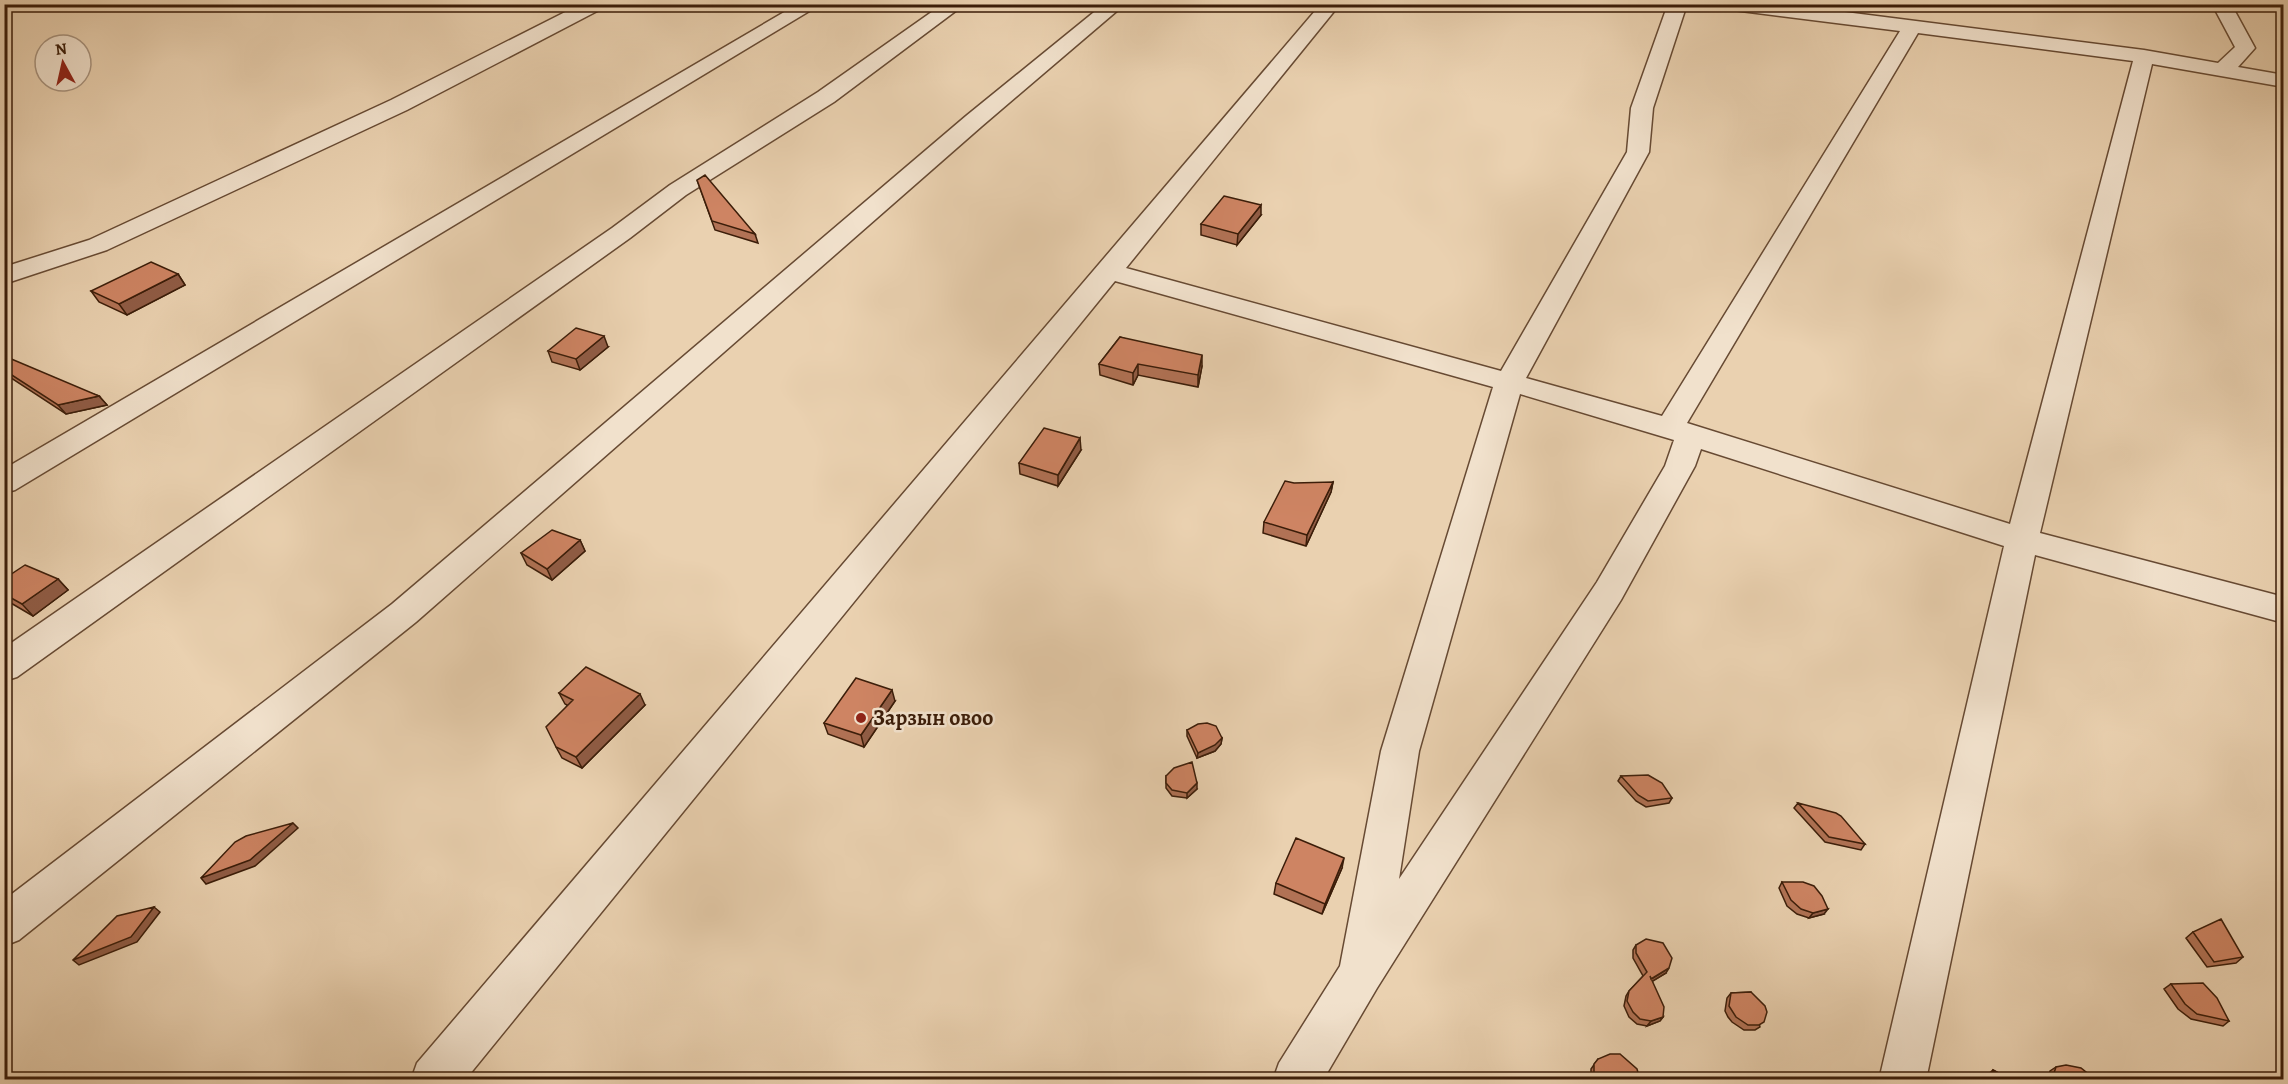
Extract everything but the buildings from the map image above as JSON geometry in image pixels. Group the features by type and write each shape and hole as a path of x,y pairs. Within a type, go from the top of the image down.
{"street":[{"path":"4,276 109,240 399,105 596,4"},
{"path":"4,483 812,4"},
{"path":"4,667 678,190 826,97 956,4"},
{"path":"4,926 404,613 974,121 1116,4"},
{"path":"434,1080 1331,4"},
{"path":"1361,973 1400,751 1509,382 1638,152 1642,108 1678,4"},
{"path":"1733,4 2144,56 2283,81"},
{"path":"2221,4 2245,48 2223,70"},
{"path":"1296,1080 1361,973 1609,591 1680,466 1680,432 1912,27"},
{"path":"1902,1080 2022,540 2144,56"},
{"path":"1108,271 1680,432 2022,540 2283,610"}],"place":[{"name":"Зарзын овоо","path":"861,718"}]}
